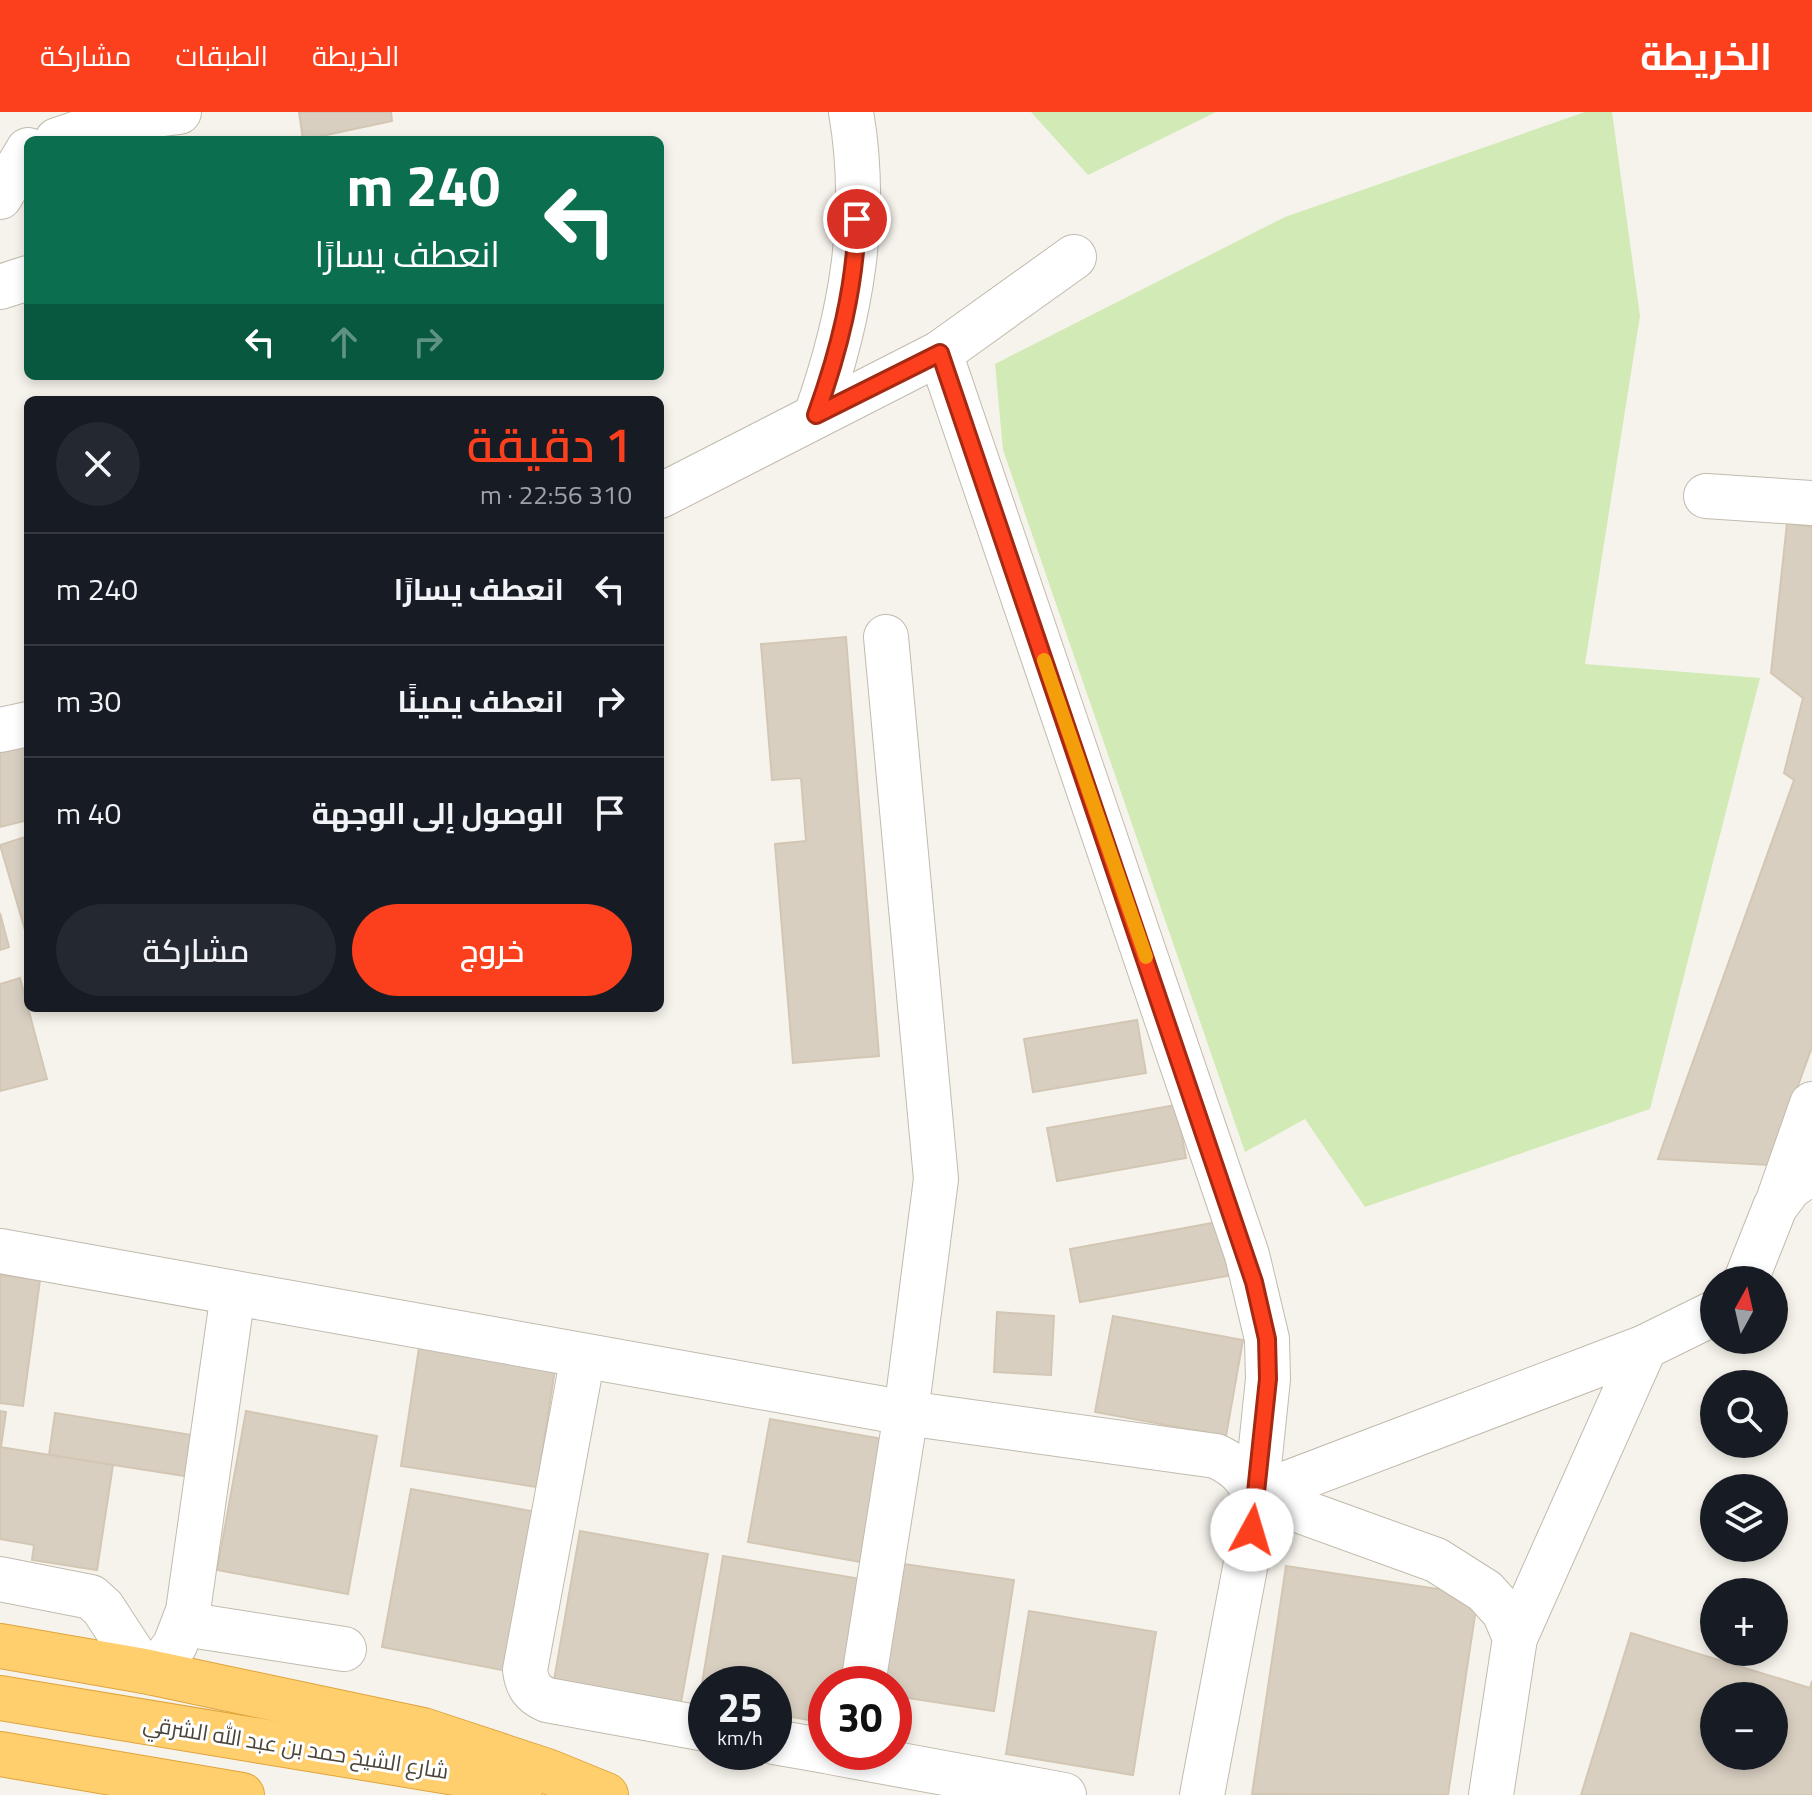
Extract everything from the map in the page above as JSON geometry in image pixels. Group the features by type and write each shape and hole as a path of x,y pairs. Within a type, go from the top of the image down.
{"highway":[{"path":"0,1646 149,1672 423,1730 506,1756 606,1795"},
{"name":"شارع الشيخ حمد بن عبد الله الشرقي","path":"0,1698 591,1795"},
{"path":"0,1754 242,1795"}],"street":[{"path":"69,136 117,120 179,112"},
{"path":"816,415 835,361 849,305 856,248 858,190 851,112"},
{"path":"0,197 24,157"},
{"path":"664,494 940,353 1074,257"},
{"path":"0,287 24,279"},
{"path":"940,353 1247,1255 1267,1339 1268,1379 1255,1515 1202,1795"},
{"path":"1706,496 1812,503"},
{"path":"866,1666 906,1413 936,1179 886,637"},
{"path":"0,730 24,725"},
{"path":"1752,1266 1812,1104"},
{"path":"1775,1207 1790,1187 1812,1172"},
{"path":"0,1251 906,1413 1216,1456 1235,1465 1256,1495 1450,1567 1485,1591 1504,1612 1515,1638"},
{"path":"0,1579 91,1597 103,1608 149,1672 171,1652 184,1624 190,1597 233,1293"},
{"path":"1256,1495 1645,1347 1700,1320"},
{"path":"1491,1795 1515,1638 1645,1347"},
{"path":"583,1356 525,1670 526,1680 537,1696 547,1700 688,1726"},
{"path":"184,1624 344,1649"},
{"path":"912,1766 1064,1795"}],"green space":[{"path":"1031,112 1216,112 1088,175"},
{"path":"1585,112 1612,112 1640,316 1585,664 1760,678 1650,1109 1365,1207 1305,1119 1245,1152 1003,450 995,364 1285,217"}],"building":[{"path":"299,112 391,112 392,121 322,136 302,136"},
{"path":"1787,523 1812,527 1812,1047 1769,1165 1658,1159 1794,780 1784,773 1803,698 1771,673"},
{"path":"846,637 879,1056 793,1063 775,844 806,841 801,778 772,780 761,644"},
{"path":"24,744 24,821 0,827 0,751"},
{"path":"24,837 24,927 0,845"},
{"path":"0,913 9,947 0,950"},
{"path":"20,978 24,1012 29,1012 47,1079 0,1091 0,984"},
{"path":"1137,1020 1146,1073 1033,1092 1024,1039"},
{"path":"1176,1105 1186,1158 1057,1181 1047,1128"},
{"path":"1223,1221 1233,1275 1080,1302 1070,1249"},
{"path":"0,1275 40,1280 23,1406 0,1403"},
{"path":"997,1312 1054,1316 1051,1375 994,1372"},
{"path":"1113,1316 1243,1340 1226,1436 1095,1412"},
{"path":"421,1335 557,1356 537,1487 401,1466"},
{"path":"0,1411 6,1412 1,1447 0,1447"},
{"path":"246,1411 377,1436 348,1594 217,1570"},
{"path":"55,1413 192,1435 185,1476 49,1455"},
{"path":"770,1419 894,1441 872,1564 748,1542"},
{"path":"0,1447 113,1465 97,1570 32,1560 34,1545 0,1539"},
{"path":"411,1489 542,1513 513,1672 382,1647"},
{"path":"580,1531 708,1554 680,1708 553,1686"},
{"path":"723,1556 873,1581 858,1666 808,1666 808,1720 792,1717 792,1666 705,1666"},
{"path":"897,1563 1014,1580 994,1711 912,1699 912,1666 882,1666"},
{"path":"1286,1566 1478,1595 1448,1795 1252,1794"},
{"path":"1029,1611 1156,1632 1133,1775 1006,1754"},
{"path":"1631,1633 1700,1654 1700,1666 1738,1666 1810,1688 1812,1681 1812,1795 1581,1795"}],"slow traffic":[{"path":"1044,660 1146,957"}],"route":[{"path":"857,219 849,305 835,361 816,415 940,353 1247,1255 1267,1339 1268,1379 1252,1530"}]}
